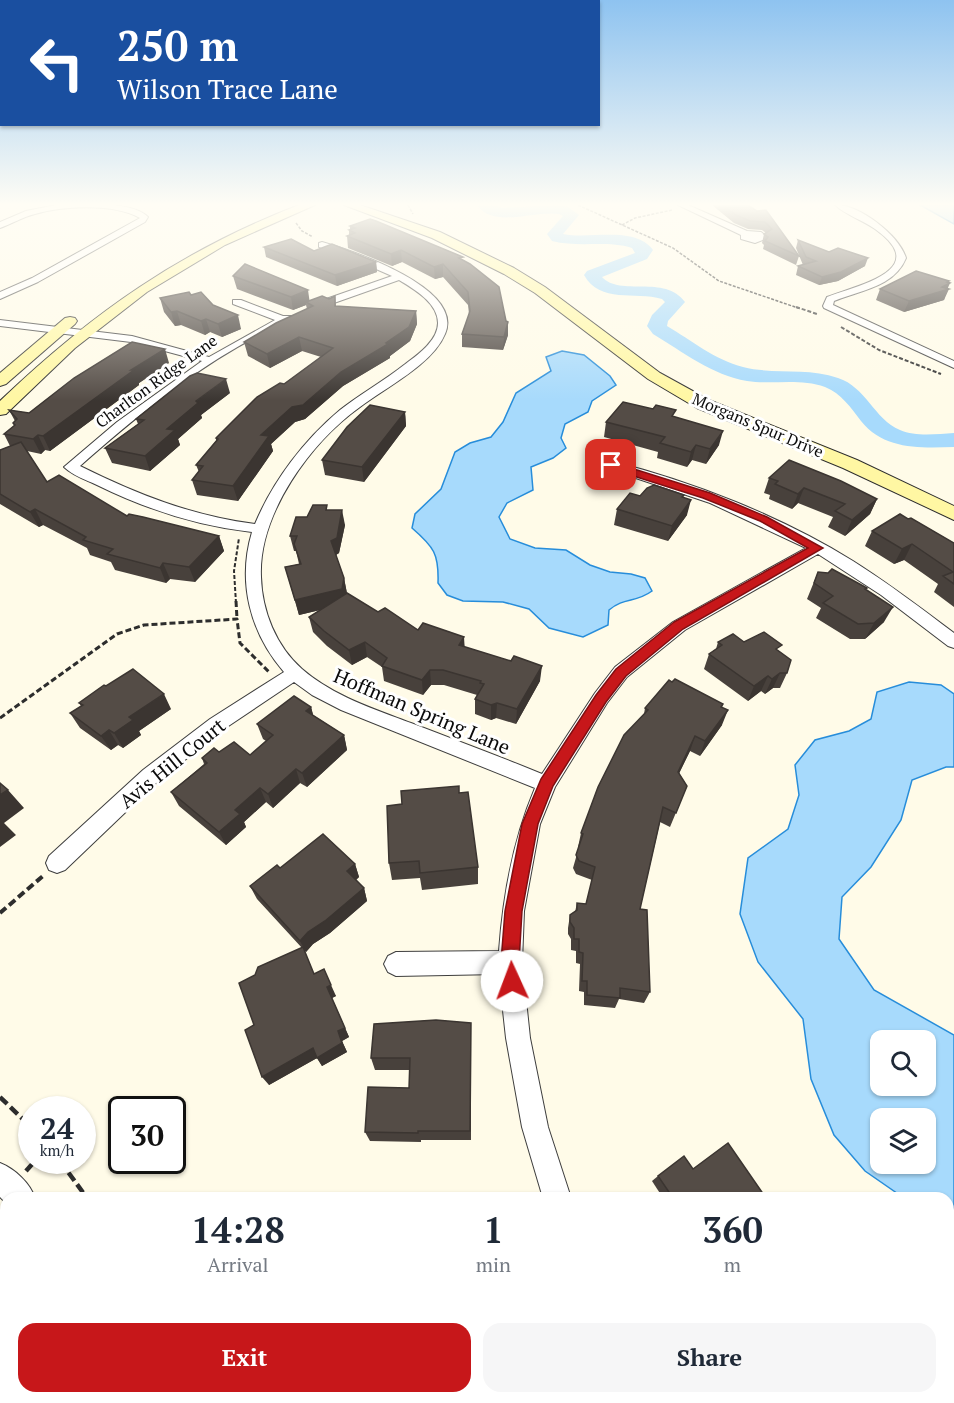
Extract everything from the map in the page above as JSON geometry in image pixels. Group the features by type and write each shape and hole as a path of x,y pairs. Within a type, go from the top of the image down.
{"main road":[{"path":"0,410 53,357 83,332 124,300 171,270"},
{"name":"Morgans Spur Drive","path":"507,270 540,290 654,376 703,404 850,464 954,514"},
{"path":"0,381 78,315"}],"street":[{"path":"0,296 48,270"},
{"name":"Hoffman Spring Lane","path":"385,270 422,291 434,301 443,324 440,335 433,346 417,360 345,412 326,430 286,482 260,529 254,551 255,601 263,627 288,678 368,713 546,783"},
{"path":"895,270 875,283 831,298 827,303 837,312 954,365"},
{"name":"Charlton Ridge Lane","path":"260,529 219,525 184,517 127,496 71,467 141,408 209,360 295,315 399,277"},
{"path":"237,302 295,315"},
{"path":"0,323 83,332 154,344 209,360"},
{"path":"611,465 707,496 764,519 877,584 954,642"},
{"path":"555,1192 529,1094 518,1038 510,962 513,911 522,858 530,824 546,783 601,698 621,672 646,650 679,626 817,548"},
{"name":"Avis Hill Court","path":"57,863 150,776 217,724 288,678"},
{"path":"396,964 510,962"},
{"path":"0,1177 15,1192"}],"path":[{"path":"704,270 719,281 821,316"},
{"path":"833,322 879,350 948,376"},
{"path":"0,718 117,634 144,625 195,620 237,620 240,643 288,678"},
{"path":"0,913 57,863"},
{"path":"0,1096 18,1114"},
{"path":"69,1174 83,1192"}],"water":[{"path":"562,351 584,355 610,376 616,385 592,401 588,412 565,424 561,438 566,448 553,458 531,467 533,490 507,503 499,517 510,539 535,548 566,550 590,565 610,572 645,578 652,591 614,606 609,610 608,625 583,637 549,628 529,609 503,602 463,601 447,595 438,583 434,552 412,528 415,514 441,489 455,452 470,443 491,437 503,422 516,393 551,371 546,357"},
{"path":"909,682 941,685 954,694 954,767 946,767 912,780 901,820 871,867 842,897 839,939 874,990 954,1035 954,1192 895,1192 865,1171 834,1135 811,1079 803,1019 758,962 740,914 748,858 788,829 799,795 795,765 815,740 849,731 871,719 877,692"}],"building":[{"path":"239,270 261,270 308,290 291,297 233,276"},
{"path":"324,270 349,270 335,275"},
{"path":"449,270 478,270 499,287 508,322 504,337 462,334 470,311 468,292"},
{"path":"808,270 844,270 841,272 822,277"},
{"path":"916,271 949,281 947,282 950,283 942,287 949,289 909,301 880,289"},
{"path":"189,292 191,295 201,292 213,305 238,315 218,324 206,319 201,321 177,311 171,312 160,298"},
{"path":"322,296 329,299 335,296 335,306 416,311 409,327 386,343 388,344 341,372 303,405 292,407 261,435 269,436 233,486 192,480 203,466 196,465 218,439 216,438 257,397 280,383 284,384 333,348 299,337 267,354 244,342 276,323 313,306 306,302"},
{"path":"132,342 165,349 131,370 134,370 43,436 38,435 33,439 4,434 15,425 13,423 17,419 9,410 29,413 74,378"},
{"path":"197,373 226,379 196,401 198,403 167,429 175,430 145,456 105,448 144,420 136,419 190,376"},
{"path":"623,402 653,409 656,405 676,410 672,416 723,431 710,449 696,445 691,452 660,443 665,437 606,422"},
{"path":"370,405 405,412 362,467 322,460 347,427"},
{"path":"21,442 47,482 59,475 127,516 129,514 143,517 219,536 189,567 163,563 160,568 107,554 113,549 83,540 86,537 35,509 30,512 0,494 0,450"},
{"path":"789,460 841,481 877,499 852,520 835,511 845,504 804,488 798,494 775,484 778,481 769,478"},
{"path":"654,485 684,495 682,497 691,500 672,526 617,509 630,493 640,496 647,488"},
{"path":"313,505 327,505 326,510 342,510 337,538 331,541 344,578 342,589 295,600 285,567 301,564 294,544 297,536 290,536 296,517 307,517"},
{"path":"900,514 954,543 954,584 943,576 953,572 912,544 902,549 872,531"},
{"path":"832,569 867,588 865,589 893,607 874,623 858,624 823,603 833,596 814,583 818,572 828,573"},
{"path":"347,593 378,612 385,608 418,630 423,623 464,637 459,645 511,661 514,656 542,666 517,709 497,703 491,705 475,699 484,684 480,683 481,681 443,670 430,670 422,680 382,666 387,658 365,642 349,650 309,617"},
{"path":"764,632 782,645 776,649 791,660 787,673 780,673 772,679 768,676 754,686 709,654 722,645 718,642 733,634 744,642"},
{"path":"133,669 164,694 129,717 133,720 114,733 109,730 101,736 70,713 83,705 79,703 104,685 106,686"},
{"path":"675,679 723,704 721,707 728,710 705,741 695,736 678,772 687,786 676,813 663,807 640,909 647,910 650,992 620,988 620,998 587,995 587,981 582,981 583,953 579,952 579,939 574,939 574,928 570,922 570,915 577,910 577,903 586,904 595,867 579,861 576,855 583,834 581,833 598,787 624,735 648,710 645,708 669,680 672,682"},
{"path":"294,696 311,707 306,711 344,735 302,773 296,769 268,794 260,788 235,810 240,814 219,832 171,792 207,763 202,758 214,748 219,752 234,742 250,755 273,735 257,724"},
{"path":"0,783 8,790 0,795"},
{"path":"459,786 459,793 468,792 478,867 420,873 419,861 389,863 387,806 402,804 401,791"},
{"path":"323,834 355,864 347,871 364,888 325,921 308,932 300,941 250,886 277,865 280,868"},
{"path":"303,947 314,974 324,969 331,985 327,987 345,1028 338,1031 342,1043 317,1058 313,1048 262,1077 245,1030 254,1025 239,983 255,975 258,967"},
{"path":"436,1020 471,1023 470,1131 365,1132 368,1087 409,1088 410,1058 371,1058 374,1024"},
{"path":"728,1143 762,1192 669,1192 658,1176 684,1156 693,1169"}],"waterway":[{"path":"602,270 593,275 597,283 606,287 657,292 676,302 659,319 657,326 712,362 744,374 809,378 830,382 850,393 873,421 890,434 910,440 954,440"}],"route":[{"path":"512,981 510,962 513,911 530,824 546,783 601,698 621,672 679,626 817,548 764,519 707,496 611,465"}]}
